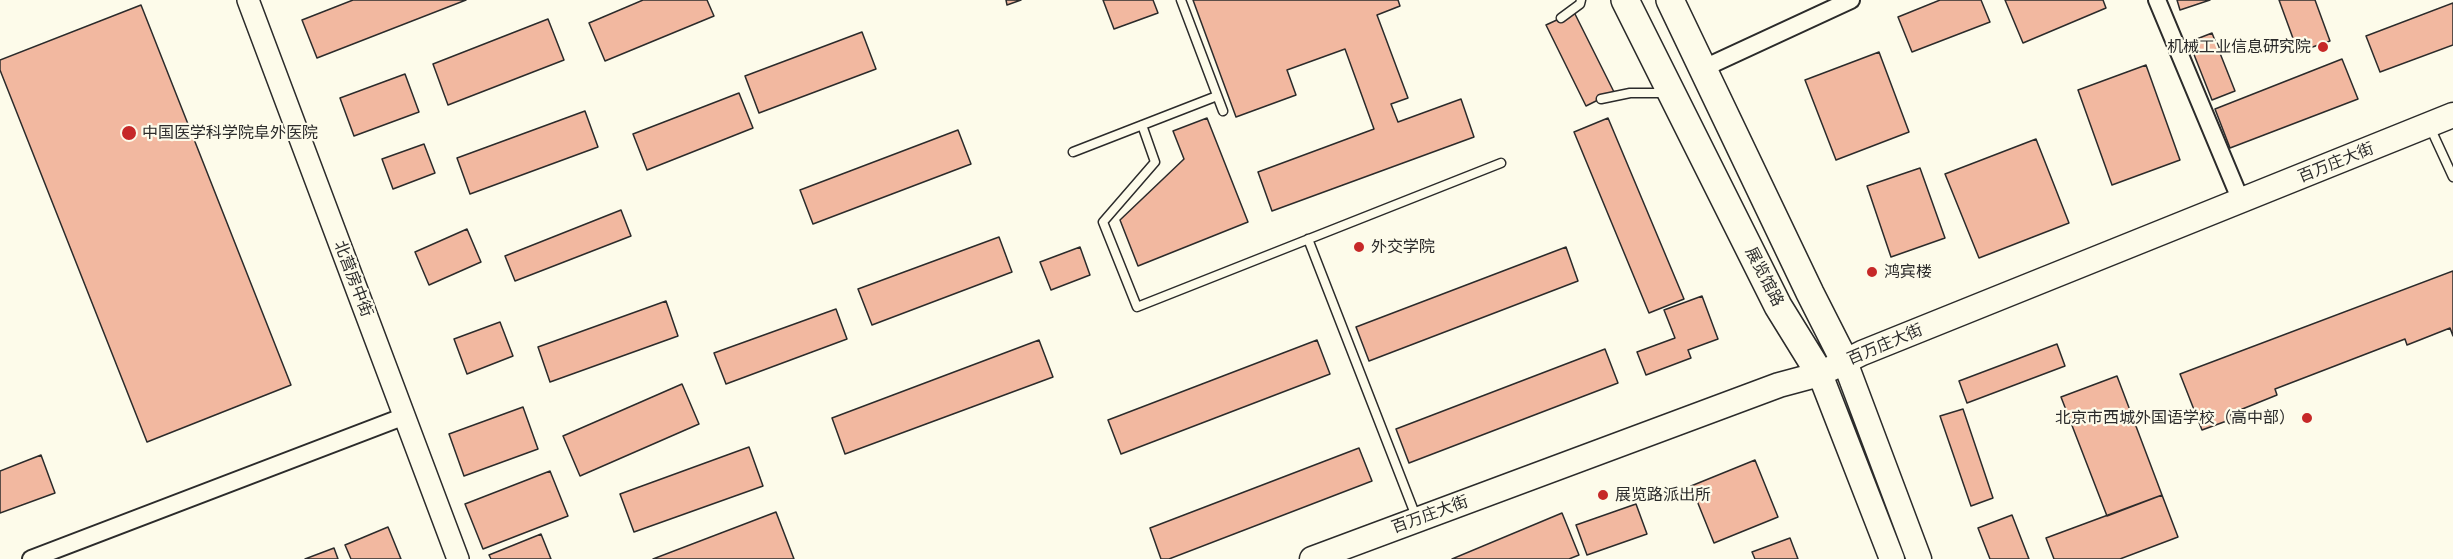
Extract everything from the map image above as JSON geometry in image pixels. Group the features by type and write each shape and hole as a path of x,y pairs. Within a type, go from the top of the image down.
{"main road":[{"name":"展览馆路","path":"1625,0 1778,306 1820,374 1892,559"},
{"name":"展览馆路","path":"1670,0 1845,362 1919,559"},
{"name":"百万庄大街","path":"1312,559 1774,387 1820,374 2453,116"}],"street":[{"name":"北营房中街","path":"248,0 458,559"},
{"path":"1704,68 1851,0"},
{"path":"2157,0 2241,201"},
{"path":"31,559 405,416"}],"lane":[{"path":"1181,0 1222,111"},
{"path":"1561,18 1580,4 1581,0"},
{"path":"1601,99 1630,93 1672,93"},
{"path":"1073,152 1217,96"},
{"path":"1142,125 1155,162 1103,222 1137,307 1501,163"},
{"path":"2429,125 2453,177"},
{"path":"1308,239 1418,520"}],"building":[{"path":"353,0 466,0 317,58 302,20"},
{"path":"643,0 707,0 714,16 605,61 589,23"},
{"path":"1006,0 1021,0 1007,5"},
{"path":"1103,0 1153,0 1158,13 1114,29"},
{"path":"1193,0 1398,0 1400,6 1377,15 1408,98 1391,104 1398,122 1461,99 1474,137 1272,211 1258,172 1374,129 1345,49 1287,70 1296,95 1236,117"},
{"path":"1940,0 1981,0 1990,22 1912,52 1898,17"},
{"path":"2005,0 2103,0 2106,8 2023,43"},
{"path":"2177,0 2210,0 2180,10"},
{"path":"2279,0 2315,0 2330,41 2298,52"},
{"path":"2453,3 2453,45 2380,72 2366,36"},
{"path":"141,5 291,385 147,442 0,70 0,60"},
{"path":"1574,12 1614,92 1586,106 1546,25"},
{"path":"548,19 564,60 448,105 433,64"},
{"path":"862,32 876,69 759,113 745,76"},
{"path":"2212,33 2235,91 2212,100 2189,42"},
{"path":"1879,52 1909,132 1836,160 1805,80"},
{"path":"2342,59 2358,99 2230,148 2215,109"},
{"path":"2146,65 2180,160 2112,185 2078,90"},
{"path":"405,74 419,112 354,136 340,98"},
{"path":"739,93 753,128 647,170 633,134"},
{"path":"585,111 598,147 470,194 457,158"},
{"path":"1207,118 1248,222 1138,266 1120,220 1184,159 1173,131"},
{"path":"1608,118 1684,299 1649,313 1574,132"},
{"path":"958,130 971,164 813,224 800,190"},
{"path":"2036,139 2069,223 1979,258 1945,174"},
{"path":"424,144 435,173 393,189 382,159"},
{"path":"1920,168 1945,238 1891,257 1867,186"},
{"path":"621,210 631,236 515,281 505,256"},
{"path":"467,229 481,262 429,285 415,252"},
{"path":"999,237 1012,272 872,325 858,289"},
{"path":"1080,247 1090,275 1051,290 1040,262"},
{"path":"1566,247 1578,281 1369,361 1356,327"},
{"path":"2453,271 2453,336 2450,328 2407,345 2405,339 2275,389 2277,395 2230,414 2232,419 2202,430 2180,374"},
{"path":"1702,296 1718,339 1688,350 1691,358 1646,375 1637,352 1675,338 1664,310"},
{"path":"666,301 678,336 550,382 538,347"},
{"path":"836,309 847,339 726,384 714,353"},
{"path":"500,322 513,356 467,374 454,339"},
{"path":"1039,340 1053,377 845,454 832,418"},
{"path":"1317,340 1330,374 1121,454 1108,420"},
{"path":"2057,344 2065,366 1967,403 1959,381"},
{"path":"1605,349 1618,383 1409,463 1396,429"},
{"path":"2117,376 2162,495 2107,516 2061,397"},
{"path":"682,384 699,424 580,476 563,436"},
{"path":"523,407 538,449 464,476 449,434"},
{"path":"1963,409 1993,498 1971,506 1940,416"},
{"path":"749,447 763,486 634,532 620,494"},
{"path":"1359,448 1372,481 1169,559 1161,559 1150,528"},
{"path":"41,455 55,493 0,513 0,471"},
{"path":"1755,460 1778,517 1714,543 1691,486"},
{"path":"550,471 568,516 483,549 465,504"},
{"path":"2162,495 2178,537 2120,559 2054,559 2046,538"},
{"path":"1636,504 1647,534 1587,555 1576,525"},
{"path":"776,512 794,559 653,559"},
{"path":"1562,513 1579,555 1569,559 1452,559"},
{"path":"2012,515 2029,559 1990,559 1978,528"},
{"path":"388,527 401,559 351,559 345,545"},
{"path":"541,534 551,559 491,559 489,555"},
{"path":"1790,538 1798,559 1755,559 1752,552"},
{"path":"334,548 338,559 305,559"}],"place":[{"name":"机械工业信息研究院","path":"2323,47"},
{"name":"中国医学科学院阜外医院","path":"129,133"},
{"name":"外交学院","path":"1359,247"},
{"name":"鸿宾楼","path":"1872,272"},
{"name":"北京市西城外国语学校（高中部）","path":"2307,418"},
{"name":"展览路派出所","path":"1603,495"}]}
